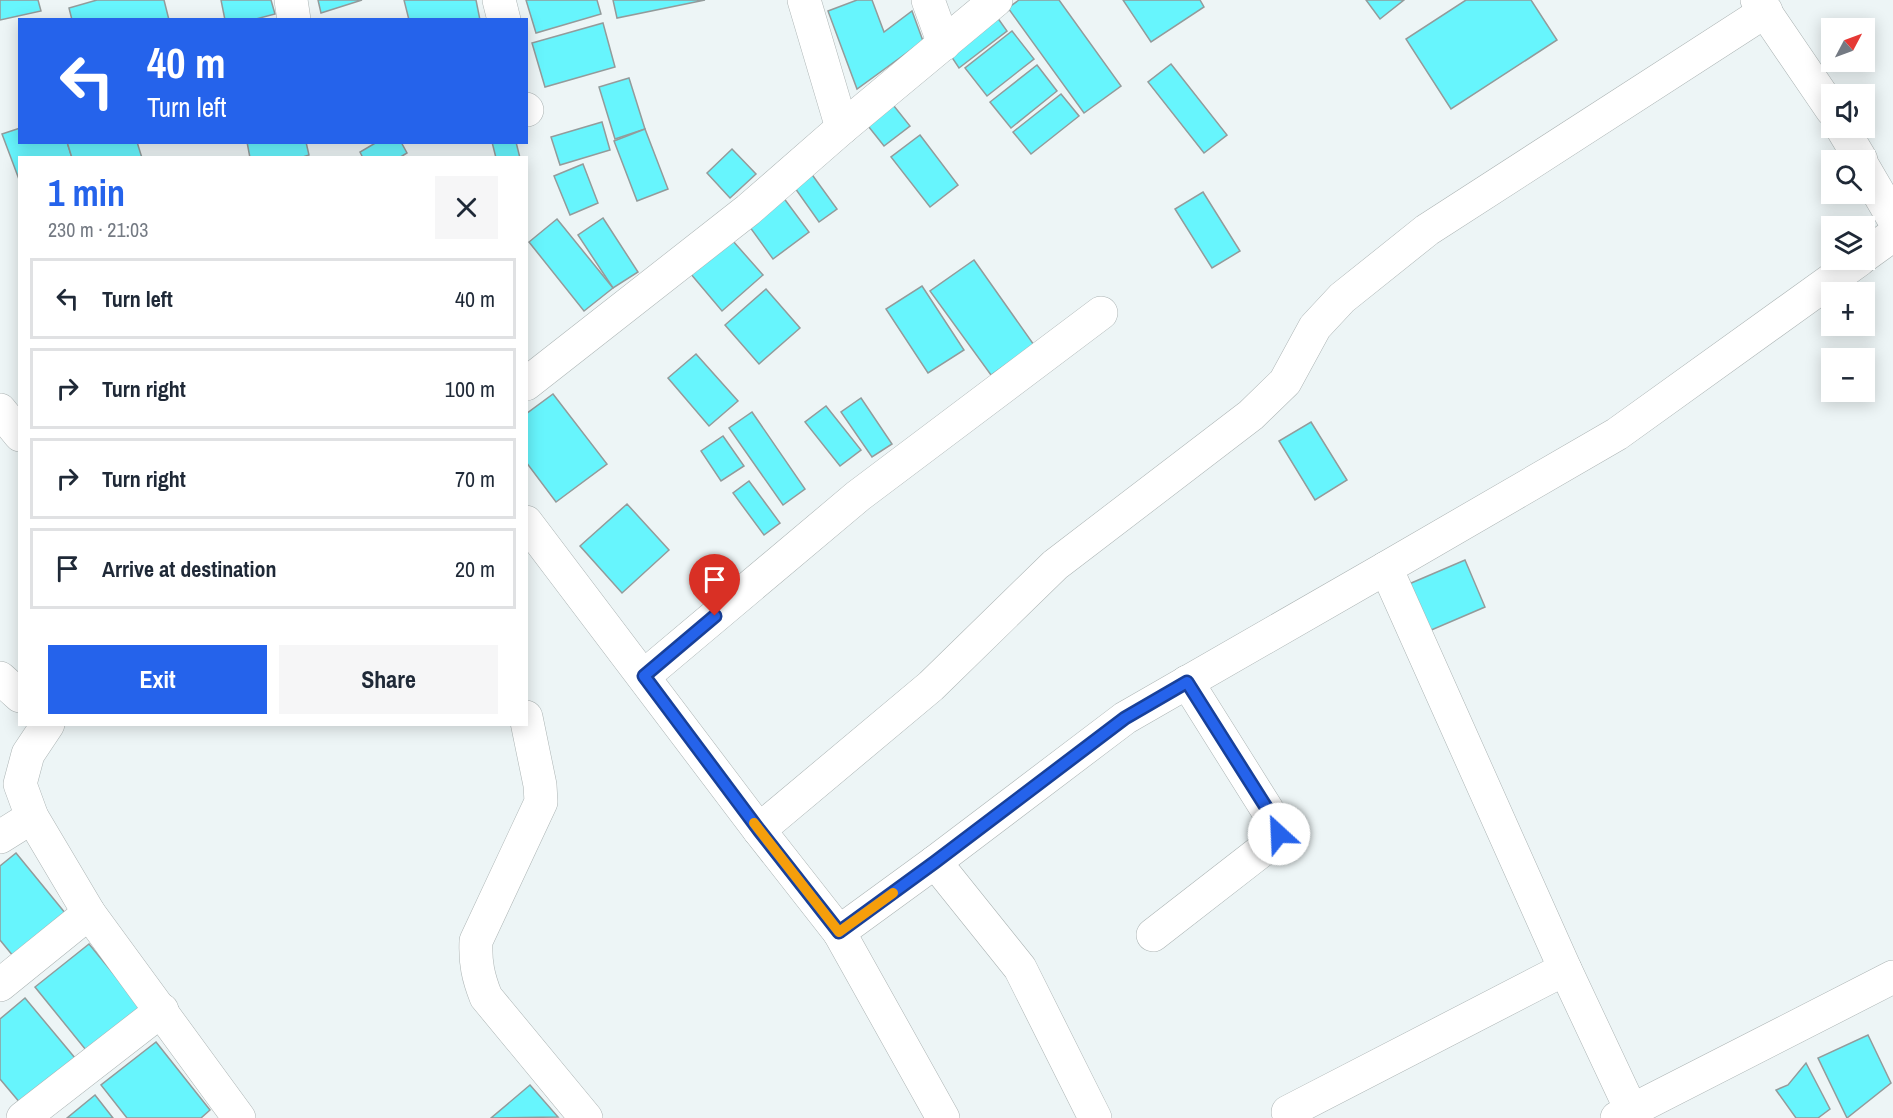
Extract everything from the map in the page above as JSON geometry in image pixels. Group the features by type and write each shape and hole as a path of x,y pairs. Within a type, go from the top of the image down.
{"street":[{"path":"291,0 294,18"},
{"path":"499,0 504,18"},
{"path":"804,0 842,128"},
{"path":"928,0 944,44"},
{"path":"528,382 748,210 842,128 996,0"},
{"path":"759,830 931,686 1055,565 1251,415 1285,382 1315,327 1341,298 1426,230 1761,6 1821,94"},
{"path":"1875,187 1893,218"},
{"path":"1875,248 1893,235"},
{"path":"839,932 1125,718 1617,434 1845,270"},
{"path":"644,676 858,496 1101,313"},
{"path":"0,410 18,432"},
{"path":"529,533 644,676 759,830 839,932 943,1118"},
{"path":"1386,568 1565,969 1627,1116 1893,977"},
{"path":"0,678 18,694"},
{"path":"1153,935 1274,841 1279,834 1278,826 1187,682"},
{"path":"47,726 28,754 21,784 32,818 89,913 162,1010 226,1113"},
{"path":"528,726 542,802 476,941 475,960 486,997 586,1118"},
{"path":"0,837 32,818"},
{"path":"935,862 1020,968 1095,1118"},
{"path":"0,985 89,913"},
{"path":"1288,1112 1565,969"},
{"path":"23,1118 162,1010"}],"building":[{"path":"0,0 38,0 41,11 0,20"},
{"path":"97,0 164,0 168,18 72,18 69,8"},
{"path":"221,0 271,0 275,14 260,18 225,18"},
{"path":"318,0 362,0 321,13"},
{"path":"404,0 476,0 480,18 408,18"},
{"path":"526,0 597,0 601,14 536,33"},
{"path":"613,0 705,0 617,18"},
{"path":"857,0 872,0 884,32 912,11 923,41 857,89 828,11"},
{"path":"1019,0 1059,0 1121,86 1084,113 1008,8"},
{"path":"1123,0 1200,0 1204,7 1151,42"},
{"path":"1366,0 1404,0 1380,19"},
{"path":"1466,0 1531,0 1557,40 1451,109 1406,39"},
{"path":"997,17 1007,31 959,68 949,53"},
{"path":"603,23 615,67 545,87 532,43"},
{"path":"1012,31 1034,59 987,96 965,68"},
{"path":"1171,64 1227,135 1204,153 1148,82"},
{"path":"1037,65 1057,91 1011,128 990,102"},
{"path":"629,78 645,129 615,139 599,87"},
{"path":"1061,94 1079,116 1031,154 1013,132"},
{"path":"886,96 910,126 884,146 861,117"},
{"path":"602,122 610,150 560,165 551,137"},
{"path":"18,129 18,144 68,144 71,156 18,156 18,177 2,134"},
{"path":"645,129 668,189 637,201 614,141"},
{"path":"920,135 958,185 930,207 891,157"},
{"path":"68,144 138,144 141,156 71,156"},
{"path":"247,144 306,144 309,155 306,156 250,156"},
{"path":"374,144 402,144 407,153 402,156 362,156 360,152"},
{"path":"492,144 516,144 520,156 496,156"},
{"path":"732,149 756,174 730,198 707,173"},
{"path":"583,164 598,203 570,215 554,176"},
{"path":"808,169 837,209 819,222 790,181"},
{"path":"1203,192 1240,251 1212,268 1175,209"},
{"path":"780,193 809,232 773,259 744,219"},
{"path":"603,218 638,272 613,288 578,235"},
{"path":"557,219 613,288 584,311 529,242"},
{"path":"725,232 763,275 722,311 685,267"},
{"path":"974,260 1034,345 991,375 930,291"},
{"path":"922,286 964,350 928,373 886,309"},
{"path":"766,289 800,328 759,364 725,325"},
{"path":"696,354 738,401 709,426 668,378"},
{"path":"553,394 607,464 556,502 528,465 528,413"},
{"path":"861,398 892,444 872,457 841,412"},
{"path":"826,406 861,450 840,466 805,422"},
{"path":"752,412 805,489 783,505 729,428"},
{"path":"1311,422 1347,480 1315,500 1279,441"},
{"path":"723,436 744,466 721,481 701,451"},
{"path":"749,481 780,523 764,535 733,493"},
{"path":"627,504 669,550 622,593 580,546"},
{"path":"1465,560 1485,607 1429,631 1409,584"},
{"path":"16,853 70,919 18,962 0,940 0,866"},
{"path":"89,944 145,1012 90,1055 35,987"},
{"path":"25,998 80,1064 26,1110 0,1079 0,1019"},
{"path":"1868,1035 1891,1083 1847,1118 1818,1058"},
{"path":"156,1042 210,1110 201,1118 127,1118 101,1085"},
{"path":"1806,1063 1830,1109 1818,1118 1796,1118 1776,1090 1788,1085"},
{"path":"530,1085 558,1117 491,1118"},
{"path":"95,1095 113,1118 67,1118"}],"slow traffic":[{"path":"754,823 839,932 893,893"}],"route":[{"path":"715,616 644,676 759,830 839,932 1125,718 1187,682 1278,826 1279,834"}]}
